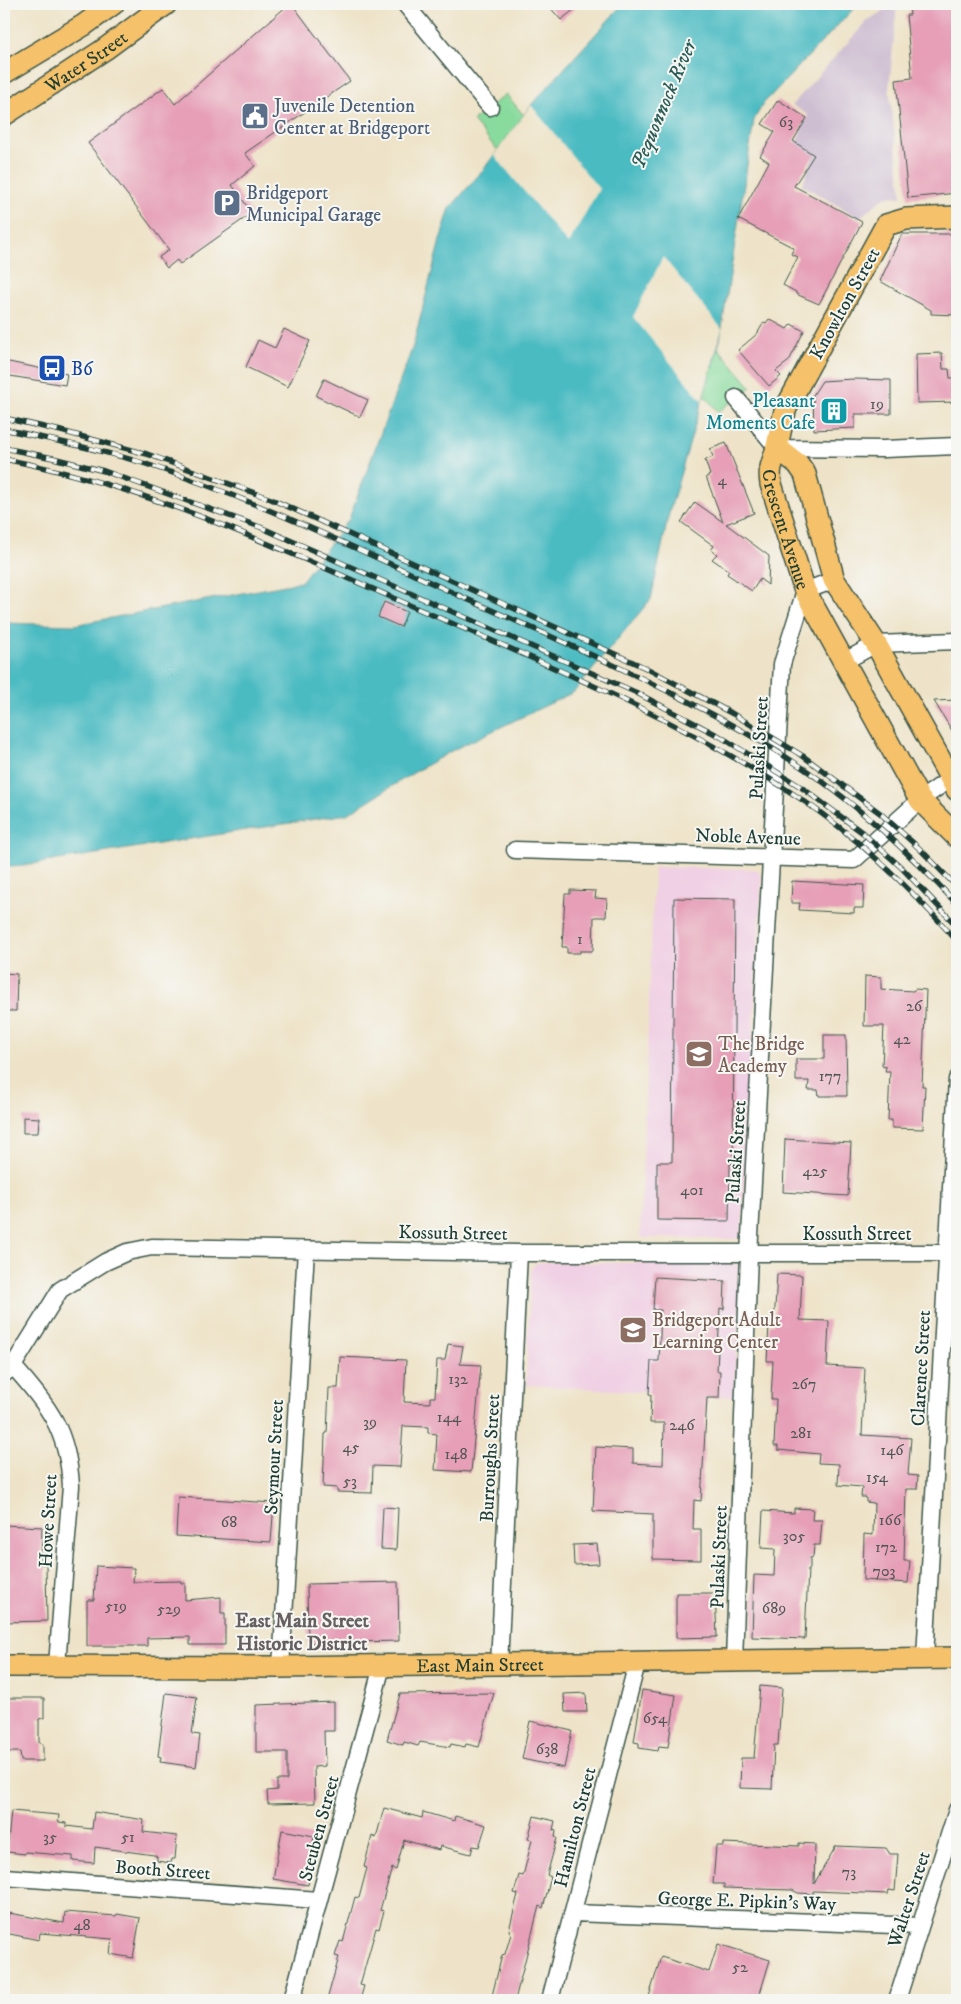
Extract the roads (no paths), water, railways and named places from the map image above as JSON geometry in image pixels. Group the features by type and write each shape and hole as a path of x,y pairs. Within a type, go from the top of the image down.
{"main road":[{"name":"Water Street","path":"4,74 84,25 113,4"},
{"name":"Water Street","path":"4,115 105,49 166,4"},
{"name":"Knowlton Street","path":"777,448 780,427 786,408 886,225 906,218 957,217"},
{"name":"Crescent Avenue","path":"954,785 876,644 834,580 805,474 798,464 777,448 771,464 771,484 805,591 920,800 957,837"},
{"name":"East Main Street","path":"4,1666 280,1667 957,1658"}],"street":[{"path":"406,4 490,107"},
{"path":"736,398 777,448 884,449 957,446"},
{"path":"805,591 834,580"},
{"name":"Pulaski Street","path":"734,1661 749,1254 782,664 805,591"},
{"path":"843,662 876,644 957,641"},
{"name":"Noble Avenue","path":"515,850 772,856 854,860 920,800 954,785"},
{"name":"Clarence Street","path":"925,1658 952,1253 957,1080"},
{"name":"Kossuth Street","path":"8,1370 60,1290 105,1262 127,1252 152,1247 749,1254 952,1253"},
{"name":"Seymour Street","path":"280,1667 306,1250"},
{"name":"Burroughs Street","path":"499,1665 519,1252"},
{"name":"Howe Street","path":"8,1370 33,1389 56,1422 70,1463 71,1486 57,1665"},
{"name":"Hamilton Street","path":"550,2000 637,1663"},
{"name":"Steuben Street","path":"292,2000 382,1666"},
{"name":"Walter Street","path":"897,2000 957,1810"},
{"name":"Booth Street","path":"4,1877 318,1900"},
{"name":"George E. Pipkin's Way","path":"573,1913 920,1926"}],"water":[{"name":"Pequonnock River","path":"623,4 858,4 763,104 754,120 720,340 669,513 651,599 574,692 455,749 347,814 20,866 4,866 4,623 74,625 301,582 349,519 413,346 450,208 483,170 531,105"}],"railway":[{"path":"4,418 147,454 271,499 646,668 733,714 803,756 880,813 920,849 957,887"},
{"path":"4,429 129,459 226,493 344,543 635,675 721,719 803,768 865,815 921,867 957,904"},
{"path":"4,448 104,471 260,527 635,692 721,737 801,787 863,833 902,868 957,926"},
{"path":"4,459 108,485 159,501 209,520 508,647 608,692 658,717 754,769 822,814 884,865 957,941"}],"place":[{"name":"Juvenile Detention Center at Bridgeport","path":"255,116"},
{"name":"Bridgeport Municipal Garage","path":"227,203"},
{"name":"B6","path":"52,368"},
{"name":"Pleasant Moments Cafe","path":"834,411"},
{"name":"The Bridge Academy","path":"699,1054"},
{"name":"Bridgeport Adult Learning Center","path":"633,1330"}],"district":[{"name":"East Main Street Historic District","path":"302,1632"}]}
